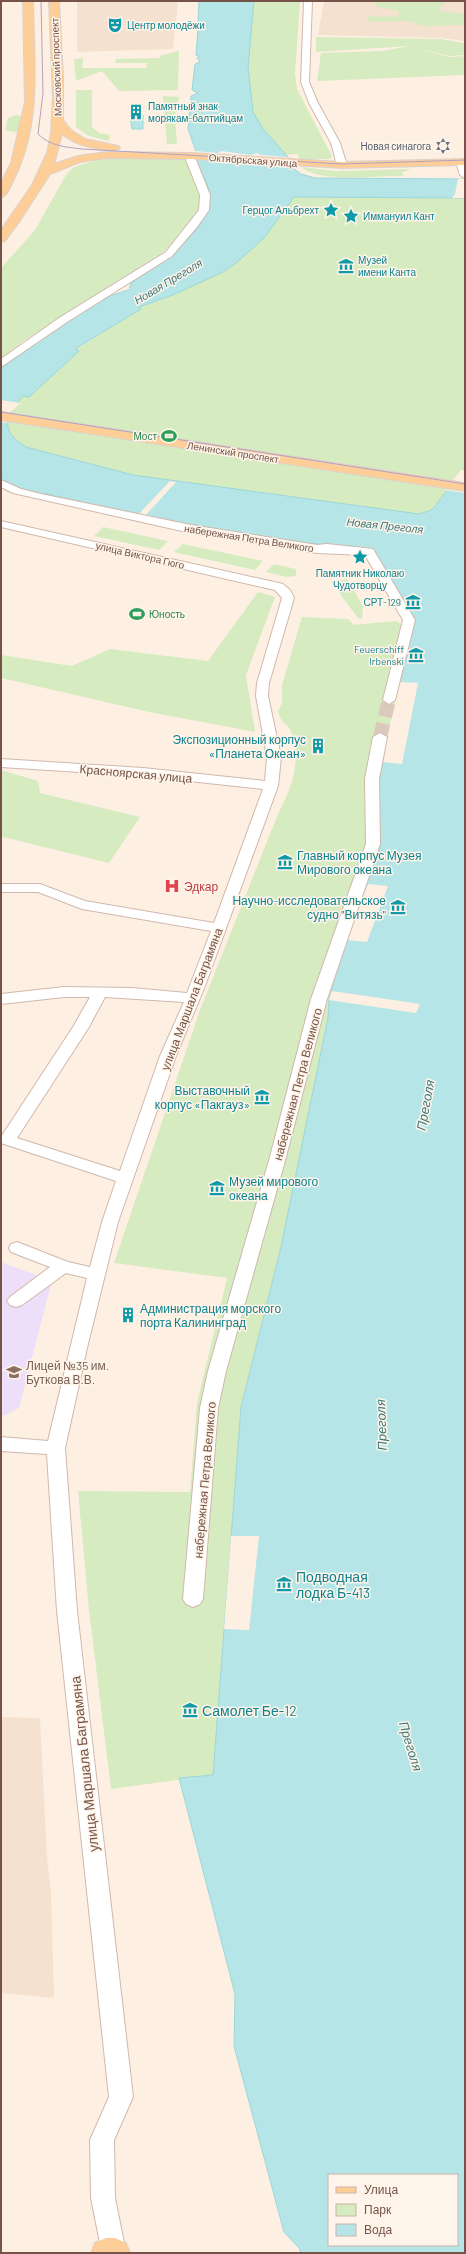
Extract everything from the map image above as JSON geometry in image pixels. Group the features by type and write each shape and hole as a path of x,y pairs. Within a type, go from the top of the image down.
{"main road":[{"path":"1,194 14,172 26,131 30,102 28,1"},
{"name":"Московский проспект","path":"1,238 16,220 34,171 53,153 57,120 54,1"},
{"name":"Октябрьская улица","path":"57,120 62,130 74,138 92,145 192,157"},
{"name":"Октябрьская улица","path":"14,172 34,171 91,157 192,157 342,163 464,160"},
{"name":"Ленинский проспект","path":"1,407 465,477"},
{"name":"Ленинский проспект","path":"1,416 465,487"},
{"path":"106,2253 114,2253"}],"street":[{"path":"308,1 305,82 309,94 341,154 342,163"},
{"path":"1,364 63,320 169,254 194,225 204,210 205,195 192,157"},
{"path":"464,160 465,175"},
{"name":"набережная Петра Великого","path":"1,483 17,491 90,508 245,538 317,549 326,548 369,552 409,620 389,700"},
{"name":"улица Виктора Гюго","path":"1,524 278,587"},
{"name":"улица Маршала Баграмяна","path":"114,2253 103,2198 102,2140 121,2097 68,1611 58,1507 56,1448 78,1348 110,1222 168,1056 193,998 271,786 274,756 262,696 268,663 287,607 286,593 278,587"},
{"name":"набережная Петра Великого","path":"193,1599 209,1408 217,1371 278,1157 319,999 373,844 372,779 380,737"},
{"name":"Красноярская улица","path":"1,763 143,772 271,786"},
{"path":"1,888 40,888 82,905 218,928"},
{"path":"1,999 64,992 100,992 193,998"},
{"path":"100,992 81,1027 4,1140 125,1178"},
{"path":"17,1248 63,1266 97,1275"},
{"path":"16,1300 63,1266"},
{"path":"1,1444 56,1448"}],"shaded area":[{"path":"77,1 178,1 173,49 77,52"},
{"path":"324,1 465,1 465,41 442,38 318,35"},
{"name":"Лицей №35 им. Буткова В.В.","path":"1,1262 52,1281 19,1408 1,1417"},
{"path":"1,1717 40,1718 47,1858 51,1891 54,1998 1,1993"}],"green space":[{"path":"254,1 300,1 295,73 297,89 332,156 330,159 300,159 297,154 285,155 263,128 252,111 249,100 247,72 250,26"},
{"path":"372,1 445,1 438,11 465,14 465,22 462,25 422,26 408,21 370,22 367,16 399,17 398,11 378,7"},
{"path":"316,37 441,39 465,43 465,55 449,56 417,48 449,57 465,56 465,75 317,81 321,53 382,51 410,46 316,52"},
{"path":"179,51 178,90 119,91 102,71 76,81 74,59 83,58 82,68 146,68 147,63 115,63 116,59 160,58 159,56"},
{"path":"76,90 92,90 92,127 99,133 110,135 109,141 89,136 76,127"},
{"path":"163,96 179,97 175,116 177,144 167,144"},
{"path":"16,115 22,116 19,131 13,132 5,130 8,118"},
{"path":"108,159 187,159 198,190 200,203 199,210 165,251 25,340 1,358 1,268 35,230 66,175 74,167 90,162"},
{"path":"301,167 334,171 411,169 401,173 404,175 400,176 348,178 321,175 310,172"},
{"path":"304,196 465,198 465,467 432,510 419,514 159,480 35,451 20,445 8,433 5,425 8,413 23,396 75,350 141,309 139,307 155,300 160,300 223,272 264,238 293,198"},
{"path":"103,527 168,541 159,550 94,536"},
{"path":"183,544 263,561 255,570 174,552"},
{"path":"274,564 296,569 296,576 286,577 266,572"},
{"path":"347,579 363,606 362,619 358,618 331,582"},
{"path":"258,592 275,597 246,675 255,732 149,712 1,678 1,655 72,666 110,649 208,661"},
{"name":"Музей мирового океана","path":"302,617 348,619 354,625 396,621 403,625 413,625 379,780 380,848 346,940 331,971 332,991 329,1000 328,1018 313,1098 281,1247 241,1407 213,1775 111,1789 89,1610 78,1491 190,1492 197,1403 227,1278 114,1263 200,1010 278,814 287,795 294,774 296,752 294,741 291,731 282,721 278,711 282,703 282,685"},
{"path":"1,770 38,781 40,793 140,817 109,863 3,837 1,838"}],"water":[{"path":"199,1 254,1 248,67 253,112 263,129 288,157 293,168 301,174 315,178 465,179 465,198 294,197 264,238 236,263 223,272 175,294 139,307 141,309 75,349 79,351 29,397 23,396 12,411 8,423 12,435 26,447 133,475 419,514 432,510 465,467 465,2253 301,2253 299,2248 284,2232 234,2046 235,1994 179,1778 213,1775 241,1407 281,1247 328,1018 329,1000 332,991 331,971 337,963 380,848 379,780 414,619 372,551 262,537 173,523 43,493 41,495 19,489 1,480 1,368 69,320 110,296 131,289 129,287 132,285 130,284 132,282 176,252 202,223 200,223 209,206 209,192 196,161 199,160 188,129 191,96 198,93 192,90 195,64 200,62 197,58 199,56 196,55 198,29 205,25 198,22"},
{"path":"130,115 143,115 143,129 132,129"}],"pier":[{"path":"195,151 218,153 221,151 251,155 257,153 261,155 288,157 291,164 258,164 254,162 230,160 224,162 219,160 198,159"},
{"path":"458,179 465,179 465,198 452,198 455,194"},
{"path":"1,400 20,403 9,414 7,423 1,422"},
{"path":"461,470 465,470 465,493 445,490"},
{"path":"170,481 176,482 144,517 138,515"},
{"path":"399,682 418,683 402,764 382,762"},
{"path":"368,884 388,886 367,942 346,940"},
{"path":"332,991 420,1004 416,1013 329,1000"},
{"path":"231,1536 259,1536 249,1630 224,1629"}],"tunnel":[{"path":"380,737 389,700"}],"tram line":[{"path":"41,1 43,93 38,134 53,143 64,147 82,149 342,164 465,160"},
{"path":"1,412 465,484"}],"place":[{"name":"Центр молодёжи","path":"115,25"},
{"name":"Памятный знак морякам-балтийцам","path":"136,112"},
{"name":"Новая синагога","path":"443,146"},
{"name":"Герцог Альбрехт","path":"331,210"},
{"name":"Иммануил Кант","path":"351,216"},
{"name":"Музей имени Канта","path":"346,266"},
{"name":"Мост","path":"169,436"},
{"name":"Памятник Николаю Чудотворцу","path":"360,557"},
{"name":"СРТ-129","path":"413,602"},
{"name":"Юность","path":"137,614"},
{"name":"Feuerschiff Irbenski","path":"416,655"},
{"name":"Экспозиционный корпус «Планета Океан»","path":"318,746"},
{"name":"Главный корпус Музея Мирового океана","path":"285,862"},
{"name":"Эдкар","path":"172,886"},
{"name":"Научно-исследовательское судно \"Витязь\"","path":"398,907"},
{"name":"Выставочный корпус «Пакгауз»","path":"262,1097"},
{"name":"Музей мирового океана","path":"217,1188"},
{"name":"Администрация морского порта Калининград","path":"128,1315"},
{"name":"Лицей №35 им. Буткова В.В.","path":"14,1372"},
{"name":"Подводная лодка Б-413","path":"284,1584"},
{"name":"Самолет Бе-12","path":"190,1710"}],"water label":[{"name":"Новая Преголя","path":"168,281"},
{"name":"Новая Преголя","path":"385,525"},
{"name":"Преголя","path":"425,1105"},
{"name":"Преголя","path":"381,1425"},
{"name":"Преголя","path":"411,1746"}]}
